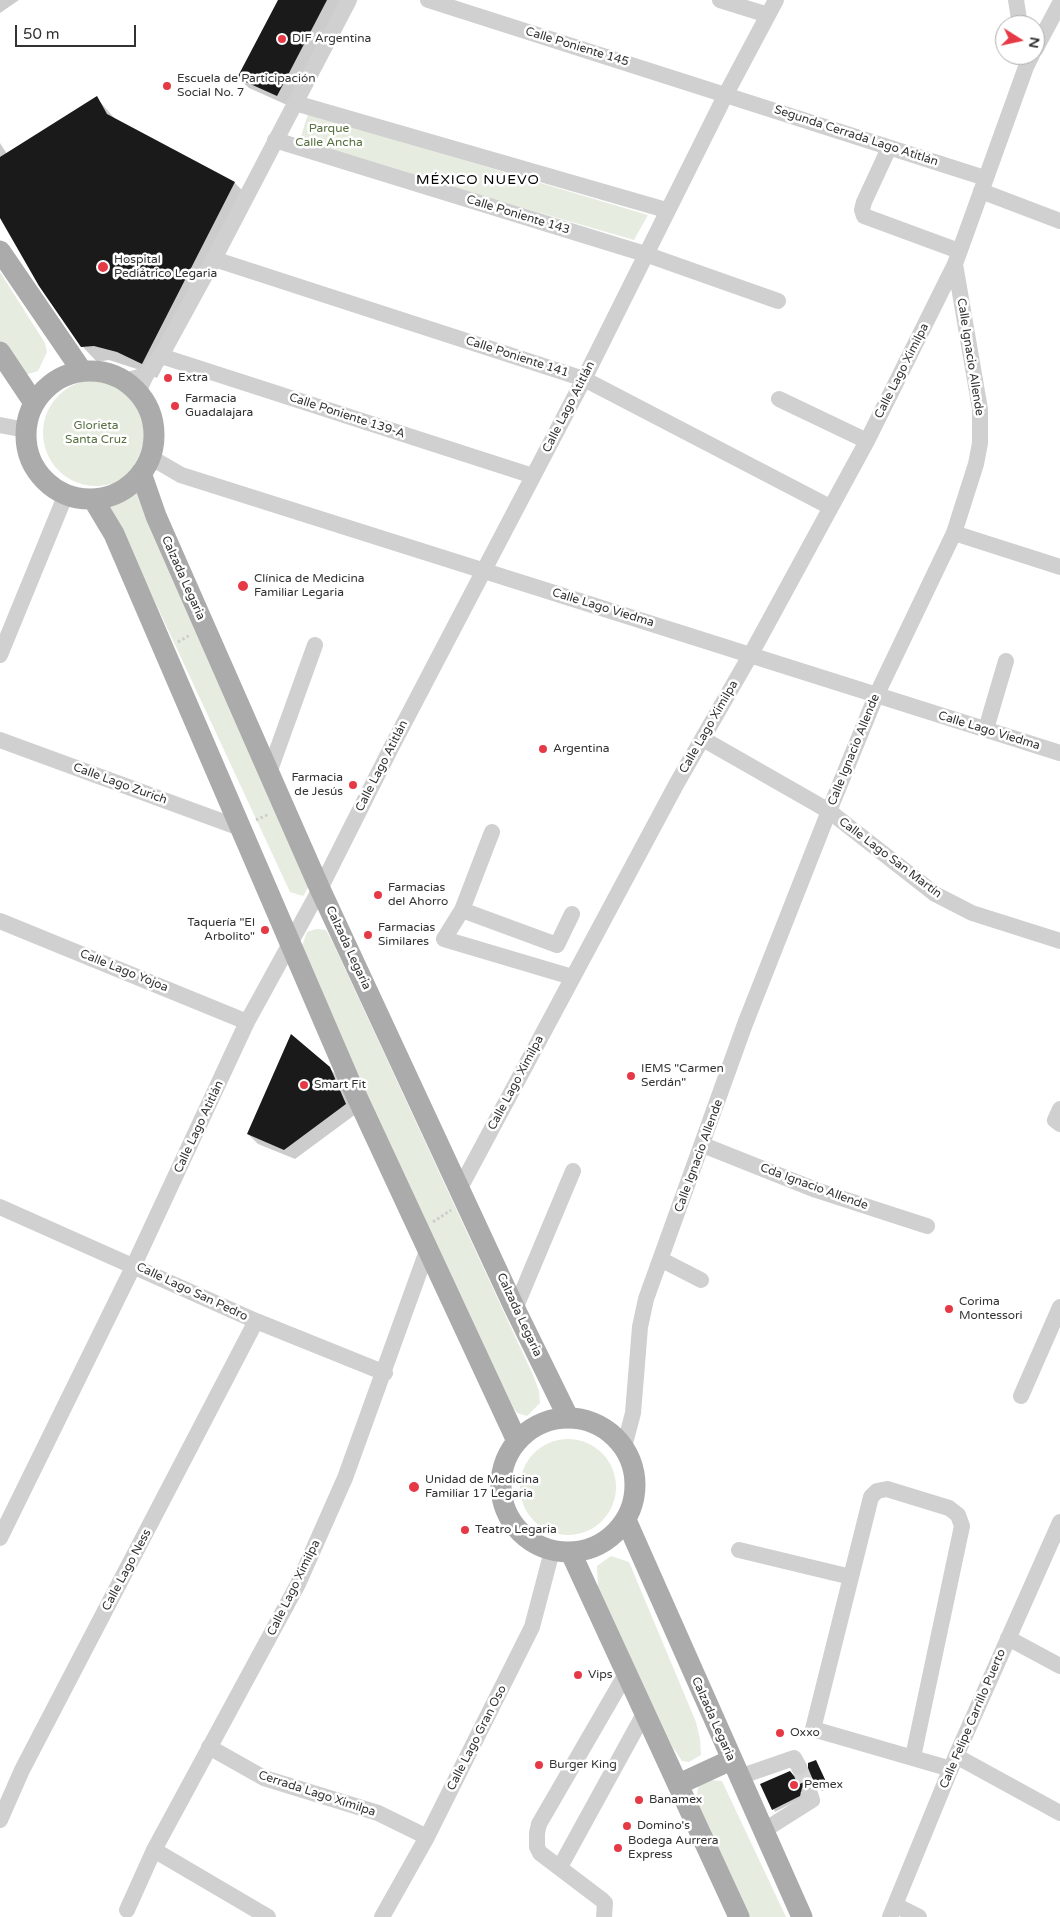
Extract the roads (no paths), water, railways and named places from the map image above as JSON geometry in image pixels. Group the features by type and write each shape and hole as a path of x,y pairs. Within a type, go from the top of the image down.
{"main road":[{"path":"0,251 82,371"},
{"path":"0,352 34,403"},
{"path":"82,371 104,372 136,383 150,412 153,423 153,446 145,465 120,492 92,499 66,494 48,484 35,468 27,450 26,430 28,416 34,403 43,391 54,381 67,374 82,371"},
{"name":"Calzada Legaria","path":"145,465 151,504 270,770 320,889 515,1309 568,1417"},
{"path":"92,499 114,534 289,944 427,1251 517,1441"},
{"path":"568,1417 590,1420 609,1431 624,1447 633,1464 636,1483 633,1502 626,1520 608,1540 584,1551 562,1552 534,1543 519,1531 508,1515 502,1496 501,1476 507,1458 517,1441 540,1424 568,1417"},
{"name":"Calzada Legaria","path":"626,1520 802,1917"},
{"path":"562,1552 627,1672 739,1917"},
{"path":"679,1784 735,1769"}],"street":[{"path":"136,383 161,356 214,259 349,0"},
{"name":"Calle Poniente 145","path":"428,0 726,94"},
{"path":"720,0 768,15"},
{"name":"Calle Lago Atitlán","path":"0,1538 134,1265 248,1022 320,889 584,379 666,210 776,0"},
{"path":"1016,0 1018,15"},
{"path":"1045,33 1058,11"},
{"name":"Calle Ignacio Allende","path":"624,1447 633,1413 640,1326 646,1299 662,1260 745,1024 829,811 876,696 954,533 976,464 980,409 957,258 1025,65"},
{"name":"Segunda Cerrada Lago Atitlán","path":"726,94 889,148 983,184 1060,221"},
{"path":"295,103 666,210"},
{"name":"Calle Poniente 143","path":"275,140 645,254 778,301"},
{"path":"889,148 864,202 862,210 864,216 957,258"},
{"name":"Calle Lago Ximilpa","path":"463,1194 572,977 867,441 957,258"},
{"name":"Calle Poniente 141","path":"214,259 584,379 830,508"},
{"name":"Calle Poniente 139-A","path":"161,356 533,476"},
{"path":"779,399 867,441"},
{"path":"0,425 26,430"},
{"name":"Calle Lago Viedma","path":"145,465 751,654 876,696 1060,753"},
{"path":"0,655 66,494"},
{"path":"954,533 1060,567"},
{"path":"270,770 315,645"},
{"path":"986,729 1006,661"},
{"name":"Calle Lago San Martín","path":"703,739 829,811 935,894 972,913 1060,941"},
{"name":"Calle Lago Zurich","path":"0,740 240,828"},
{"path":"492,832 462,910 444,939 572,977"},
{"path":"462,910 556,945 572,914"},
{"name":"Calle Lago Yojoa","path":"0,921 248,1022"},
{"name":"Cda Ignacio Allende","path":"703,1145 816,1190 926,1226"},
{"path":"515,1309 573,1171"},
{"name":"Calle Lago San Pedro","path":"0,1207 134,1265 256,1322 385,1373"},
{"name":"Calle Lago Ximilpa","path":"127,1910 154,1850 298,1584 345,1478 385,1373 427,1251"},
{"path":"662,1260 701,1280"},
{"path":"1021,1396 1054,1335 1060,1307"},
{"name":"Calle Lago Ness","path":"0,1820 22,1770 256,1322"},
{"path":"912,1757 962,1526 958,1515 949,1508 887,1489 877,1491 871,1497 813,1729 912,1757 954,1762 1060,1813"},
{"name":"Calle Felipe Carrillo Puerto","path":"892,1911 954,1762 1060,1522"},
{"path":"739,1550 851,1577"},
{"name":"Calle Lago Gran Oso","path":"382,1917 427,1837 532,1627 562,1552"},
{"path":"1008,1638 1060,1666"},
{"path":"604,1917 605,1904 602,1900 540,1853 537,1848 537,1833 539,1824 627,1672"},
{"path":"560,1867 645,1712"},
{"name":"Cerrada Lago Ximilpa","path":"210,1747 264,1778 378,1813 427,1837"},
{"path":"735,1769 794,1758 798,1767"},
{"path":"763,1831 812,1800 810,1794"},
{"path":"154,1850 268,1917"},
{"path":"892,1911 919,1917"}],"tunnel":[{"path":"799,1767 810,1794"}],"place":[{"name":"DIF Argentina","path":"282,39"},
{"name":"Escuela de Participación Social No. 7","path":"167,86"},
{"name":"Hospital Pediátrico Legaria","path":"103,267"},
{"name":"Extra","path":"168,378"},
{"name":"Farmacia Guadalajara","path":"175,406"},
{"name":"Clínica de Medicina Familiar Legaria","path":"243,586"},
{"name":"Argentina","path":"543,749"},
{"name":"Farmacia de Jesús","path":"353,785"},
{"name":"Farmacias del Ahorro","path":"378,895"},
{"name":"Taquería \"El Arbolito\"","path":"265,930"},
{"name":"Farmacias Similares","path":"368,935"},
{"name":"IEMS \"Carmen Serdán\"","path":"631,1076"},
{"name":"Smart Fit","path":"304,1085"},
{"name":"Corima Montessori","path":"949,1309"},
{"name":"Unidad de Medicina Familiar 17 Legaria","path":"414,1487"},
{"name":"Teatro Legaria","path":"465,1530"},
{"name":"Vips","path":"578,1675"},
{"name":"Oxxo","path":"780,1733"},
{"name":"Burger King","path":"539,1765"},
{"name":"Pemex","path":"794,1785"},
{"name":"Banamex","path":"639,1800"},
{"name":"Domino's","path":"627,1826"},
{"name":"Bodega Aurrera Express","path":"618,1848"}],"district":[{"name":"MÉXICO NUEVO","path":"478,180"}],"park label":[{"name":"Parque Calle Ancha","path":"329,136"},
{"name":"Glorieta Santa Cruz","path":"96,433"}]}
